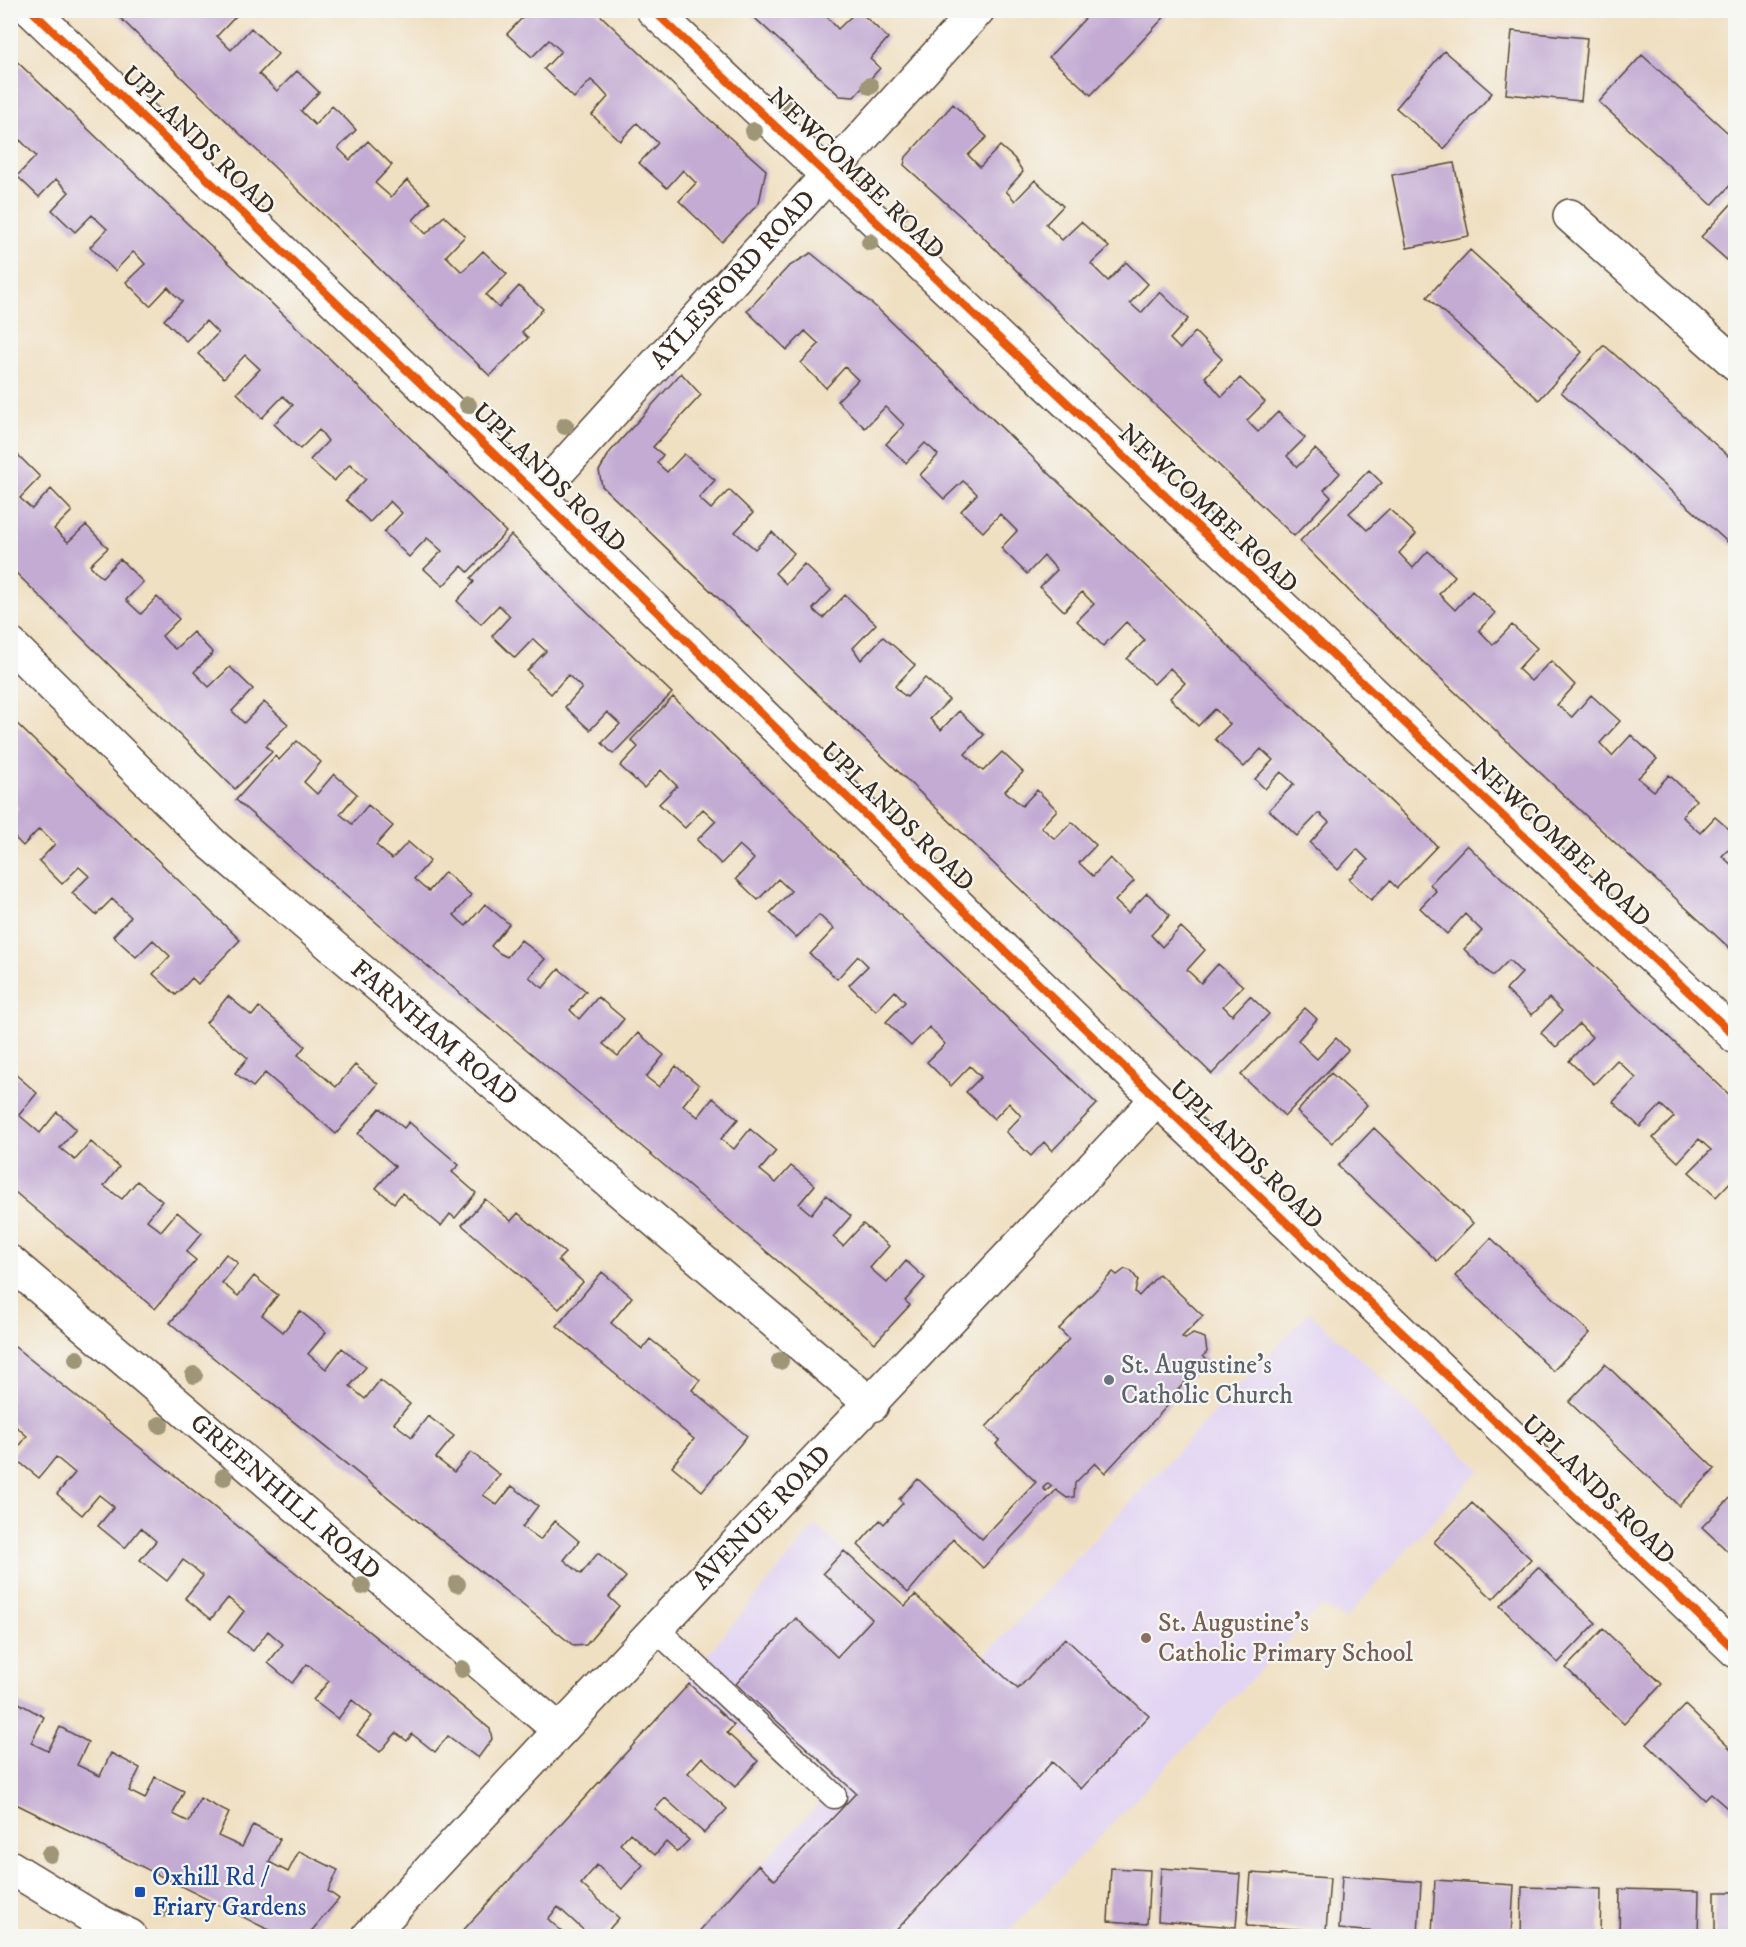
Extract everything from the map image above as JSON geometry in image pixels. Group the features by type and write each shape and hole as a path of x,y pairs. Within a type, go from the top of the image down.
{"street":[{"name":"UPLANDS ROAD","path":"32,10 537,495 1157,1099 1736,1651"},
{"name":"NEWCOMBE ROAD","path":"653,10 1736,1037"},
{"name":"AYLESFORD ROAD","path":"537,495 978,10"},
{"path":"1570,216 1736,364"},
{"name":"FARNHAM ROAD","path":"10,644 212,844 872,1405"},
{"name":"AVENUE ROAD","path":"369,1936 559,1730 872,1405 1157,1099"},
{"name":"GREENHILL ROAD","path":"10,1262 559,1730"},
{"path":"10,1867 93,1928 130,1936"}],"lane":[{"path":"656,1629 834,1796"}],"shaded area":[{"name":"St. Augustine's Catholic Primary School","path":"1309,1312 1480,1469 1345,1619 1322,1606 1004,1936 693,1936 820,1803 687,1679 816,1525 905,1606 915,1595 984,1657"}],"building":[{"path":"112,10 231,10 237,15 217,36 231,50 251,28 278,54 259,74 277,91 297,71 319,92 301,111 315,125 332,106 356,130 338,148 350,160 368,141 392,165 375,183 391,197 407,180 430,202 413,220 426,234 444,216 465,236 446,256 462,272 483,251 507,274 486,295 499,308 519,286 543,309 522,332 528,338 490,376"},
{"path":"517,10 595,10 766,170 759,203 722,242 679,201 696,183 683,170 667,188 639,163 658,143 637,123 620,141 592,115 608,97 599,87 591,80 574,98 544,69 561,51 549,40 532,57 507,34 523,17"},
{"path":"746,10 832,10 827,17 838,29 858,10 888,38 870,59 880,68 854,97 840,96"},
{"path":"1093,10 1171,10 1091,95 1049,57"},
{"path":"1512,31 1587,38 1581,101 1506,94"},
{"path":"1444,51 1492,93 1444,149 1396,108"},
{"path":"10,55 328,357 506,532 468,572 462,566 443,586 424,569 442,551 427,538 409,557 384,532 402,513 390,501 370,522 346,500 366,479 350,464 334,481 310,460 328,441 319,430 300,449 274,424 293,405 283,396 262,418 237,393 260,369 245,355 224,378 198,354 218,333 206,321 186,341 164,320 182,301 168,287 150,306 126,282 145,264 138,256 133,252 115,271 90,247 107,229 92,215 75,232 52,210 69,192 56,179 39,197 17,176 36,156 20,140 10,150"},
{"path":"1642,55 1736,140 1736,179 1712,205 1599,102"},
{"path":"953,104 987,137 968,155 980,167 1000,146 1014,158 1023,172 1006,191 1015,201 1035,180 1063,206 1046,224 1062,240 1081,222 1109,247 1091,264 1108,281 1126,262 1148,284 1130,303 1141,313 1160,292 1188,319 1170,339 1180,349 1195,332 1222,359 1205,377 1222,397 1240,378 1265,402 1247,420 1258,432 1278,412 1305,438 1287,456 1297,467 1315,449 1340,473 1324,490 1331,497 1294,536 1080,334 978,232 904,165 906,157"},
{"path":"1454,163 1469,236 1407,248 1392,175"},
{"path":"1736,199 1736,268 1701,237"},
{"path":"1470,250 1582,352 1539,400 1427,297"},
{"path":"811,253 876,307 1437,846 1397,888 1390,881 1371,900 1349,879 1368,860 1357,849 1338,870 1310,843 1329,822 1319,813 1297,836 1269,810 1294,784 1281,772 1265,789 1255,779 1273,760 1261,749 1244,767 1215,739 1230,724 1215,709 1198,726 1170,698 1185,683 1170,668 1154,684 1127,659 1145,640 1126,622 1103,646 1077,621 1094,604 1082,592 1064,611 1040,587 1057,570 1044,556 1027,574 1001,548 1017,531 1000,514 983,532 961,511 977,494 969,486 963,481 944,499 920,475 938,455 932,449 925,443 906,463 886,444 904,425 890,411 885,407 865,428 837,401 858,380 845,367 826,388 801,363 819,344 805,331 787,350 747,311 788,267"},
{"path":"1604,345 1736,463 1736,542 1732,546 1561,392"},
{"path":"681,373 701,395 653,447 663,455 657,463 667,472 684,454 715,480 699,498 711,509 729,490 753,513 735,532 755,549 772,532 794,553 775,573 786,584 804,564 831,590 813,609 818,614 823,618 845,595 876,624 853,648 861,660 883,637 902,653 915,665 895,686 900,692 907,697 925,678 939,690 949,700 930,719 941,730 959,711 984,735 965,754 978,767 983,771 1002,752 1023,772 1005,791 1022,806 1037,790 1057,810 1041,827 1055,839 1072,822 1096,845 1079,863 1093,876 1110,858 1134,881 1115,901 1128,913 1147,893 1170,915 1151,935 1162,947 1181,927 1205,950 1187,970 1201,983 1218,964 1243,986 1223,1006 1232,1015 1250,996 1269,1014 1212,1074 602,486 599,471 610,452"},
{"path":"16,453 40,477 20,498 32,509 51,489 72,511 54,529 68,542 86,525 108,548 90,565 97,573 102,577 120,559 143,582 126,600 141,614 157,597 179,619 162,636 168,643 175,649 193,632 213,653 194,672 209,687 230,667 253,689 232,711 244,723 264,702 288,724 266,746 272,752 235,789 10,567 10,458"},
{"path":"1369,470 1382,483 1349,513 1367,530 1389,509 1416,534 1399,553 1413,568 1428,551 1455,576 1439,594 1455,610 1472,591 1495,613 1479,630 1493,645 1512,625 1537,648 1518,669 1531,681 1551,661 1575,685 1557,705 1572,717 1591,695 1620,721 1600,743 1612,756 1631,735 1657,759 1638,778 1654,791 1669,775 1696,800 1682,816 1700,833 1715,817 1736,835 1736,842 1722,856 1736,869 1736,954 1364,606 1300,541"},
{"path":"511,535 672,693 613,754 602,743 620,724 607,712 590,730 565,707 582,688 568,675 551,694 527,671 546,651 533,639 515,658 492,636 510,616 499,605 481,624 457,601 474,582 471,578"},
{"path":"673,697 1097,1104 1052,1151 1044,1142 1031,1156 1006,1132 1021,1116 1009,1103 994,1119 966,1092 981,1077 970,1066 951,1086 927,1062 945,1044 929,1027 911,1046 886,1022 905,1002 895,991 876,1011 849,985 868,966 858,956 837,979 810,954 834,929 819,915 796,938 770,913 791,891 778,879 758,900 736,879 754,859 745,850 739,845 721,864 697,840 716,821 703,809 685,828 659,804 677,786 661,770 644,788 620,766 638,747 631,740"},
{"path":"10,717 240,940 198,984 192,978 176,995 153,974 170,956 153,940 136,957 113,936 131,917 112,899 96,915 72,893 89,876 79,867 62,884 39,861 55,844 39,829 23,846 10,833 10,816 18,808 10,800"},
{"path":"297,741 321,762 304,782 317,794 334,774 357,794 340,814 352,824 368,805 393,826 376,845 392,859 408,842 430,861 414,879 424,888 429,891 445,872 471,895 454,915 460,921 466,926 485,904 509,924 491,946 499,953 507,957 521,940 545,959 529,977 539,985 543,988 559,969 586,991 570,1010 579,1019 598,997 624,1019 603,1044 618,1056 638,1033 664,1055 646,1077 659,1087 676,1066 699,1085 683,1105 698,1117 713,1098 738,1119 721,1139 734,1149 750,1129 776,1151 760,1170 776,1183 791,1166 815,1185 799,1204 811,1214 826,1195 851,1216 833,1237 843,1246 863,1224 889,1246 870,1268 887,1283 906,1261 925,1278 905,1301 910,1305 875,1343 386,931 236,800 275,756 279,760"},
{"path":"1467,845 1736,1101 1736,1176 1716,1197 1689,1172 1711,1150 1699,1139 1678,1162 1653,1138 1674,1117 1661,1105 1640,1127 1613,1102 1636,1078 1617,1060 1594,1084 1569,1061 1592,1037 1579,1024 1556,1047 1541,1033 1562,1011 1549,998 1532,1015 1506,990 1522,973 1509,960 1493,976 1464,949 1482,931 1465,914 1447,934 1420,908 1436,891 1430,884"},
{"path":"228,996 252,1016 259,1007 287,1030 305,1046 298,1055 336,1087 355,1065 378,1084 336,1134 265,1073 253,1087 235,1073 248,1058 206,1023"},
{"path":"1305,1008 1317,1019 1298,1040 1307,1050 1317,1059 1336,1038 1348,1050 1285,1116 1241,1075"},
{"path":"14,1073 37,1093 19,1115 40,1133 57,1112 76,1129 60,1148 75,1160 91,1142 119,1167 104,1186 122,1199 137,1181 162,1201 147,1220 161,1231 177,1212 202,1233 186,1252 196,1260 155,1309 10,1188 10,1077"},
{"path":"1331,1073 1367,1105 1332,1143 1297,1112"},
{"path":"380,1108 404,1128 409,1122 459,1165 452,1172 476,1193 455,1218 450,1214 441,1226 402,1193 394,1203 376,1188 395,1166 358,1134"},
{"path":"1374,1128 1473,1223 1437,1261 1338,1166"},
{"path":"485,1199 511,1221 518,1213 565,1253 558,1260 583,1282 559,1309 462,1225"},
{"path":"1491,1238 1590,1333 1553,1371 1455,1276"},
{"path":"226,1254 238,1263 222,1283 238,1296 254,1276 278,1295 262,1315 283,1332 300,1311 326,1332 308,1354 326,1369 342,1348 366,1367 350,1386 365,1399 380,1380 410,1404 394,1423 400,1428 412,1437 428,1416 454,1436 436,1458 454,1472 471,1452 500,1475 483,1495 497,1505 512,1486 538,1506 522,1527 540,1540 555,1521 579,1541 564,1560 581,1574 598,1553 626,1577 609,1597 619,1606 586,1645 574,1646 170,1323"},
{"name":"St. Augustine's Catholic Church","path":"1125,1269 1131,1271 1138,1280 1135,1292 1139,1296 1159,1274 1203,1316 1182,1337 1185,1339 1193,1334 1205,1338 1207,1352 1203,1356 1207,1360 1168,1400 1171,1402 1105,1473 1095,1463 1075,1483 1074,1497 1067,1498 1056,1490 983,1568 953,1539 908,1593 858,1545 880,1520 884,1524 903,1503 899,1499 918,1479 982,1539 1036,1482 996,1444 1000,1440 986,1427 1069,1339 1059,1329 1113,1272 1117,1275","holes":["1048,1483 1052,1486 1046,1491 1043,1488"]},
{"path":"602,1272 632,1297 611,1323 642,1349 650,1339 674,1358 700,1380 692,1390 747,1436 702,1491 672,1466 694,1439 557,1326"},
{"path":"10,1343 490,1729 492,1739 478,1758 448,1736 435,1752 412,1734 407,1741 396,1733 380,1752 357,1735 372,1716 352,1700 338,1719 313,1700 329,1681 307,1664 292,1683 268,1663 283,1644 268,1631 253,1651 228,1632 244,1611 228,1598 211,1619 185,1598 203,1576 193,1567 183,1560 167,1581 140,1560 156,1541 141,1528 125,1548 98,1526 114,1507 108,1502 99,1495 82,1515 57,1494 75,1473 56,1457 39,1478 12,1456 27,1436 12,1423 10,1425"},
{"path":"1605,1364 1715,1469 1679,1506 1569,1402"},
{"path":"1736,1492 1736,1559 1702,1527"},
{"path":"1472,1503 1531,1559 1493,1599 1434,1542"},
{"path":"844,1551 905,1606 915,1595 1018,1689 1065,1638 1149,1716 1081,1789 1052,1762 891,1936 695,1936 758,1865 775,1880 856,1793 736,1684 796,1618 837,1657 872,1619 823,1573"},
{"path":"1538,1567 1596,1623 1558,1663 1500,1606"},
{"path":"1603,1629 1662,1684 1624,1724 1566,1668"},
{"path":"689,1684 734,1725 727,1733 758,1761 735,1787 702,1757 688,1773 727,1809 704,1833 665,1798 655,1809 689,1840 677,1852 666,1842 655,1855 630,1833 620,1844 643,1865 622,1889 597,1865 581,1884 619,1918 603,1936 590,1936 558,1907 548,1919 567,1936 458,1936"},
{"path":"17,1702 44,1717 31,1743 48,1751 60,1727 88,1742 77,1765 100,1776 111,1753 140,1768 129,1791 145,1799 155,1777 184,1791 173,1814 189,1822 200,1798 229,1813 218,1836 242,1847 253,1825 280,1839 269,1862 288,1872 299,1851 338,1870 328,1891 339,1899 307,1936 281,1936 10,1801 10,1714"},
{"path":"1685,1705 1736,1754 1736,1811 1733,1813 1711,1794 1705,1800 1647,1744"},
{"path":"1111,1868 1150,1870 1147,1924 1108,1921"},
{"path":"1161,1868 1240,1874 1236,1927 1158,1921"},
{"path":"1251,1873 1330,1878 1326,1931 1247,1926"},
{"path":"1342,1876 1421,1882 1418,1935 1339,1929"},
{"path":"1435,1880 1514,1885 1511,1936 1432,1933"},
{"path":"1522,1887 1601,1889 1600,1936 1521,1936"},
{"path":"1620,1889 1699,1891 1698,1936 1619,1936"},
{"path":"1715,1892 1736,1892 1736,1936 1715,1936"}],"cycle path":[{"path":"31,10 541,499 1157,1099 1736,1651"},
{"path":"653,10 1736,1037"}],"place":[{"name":"St. Augustine's Catholic Church","path":"1109,1380"},
{"name":"St. Augustine's Catholic Primary School","path":"1146,1638"},
{"name":"Oxhill Rd / Friary Gardens","path":"140,1892"}]}
